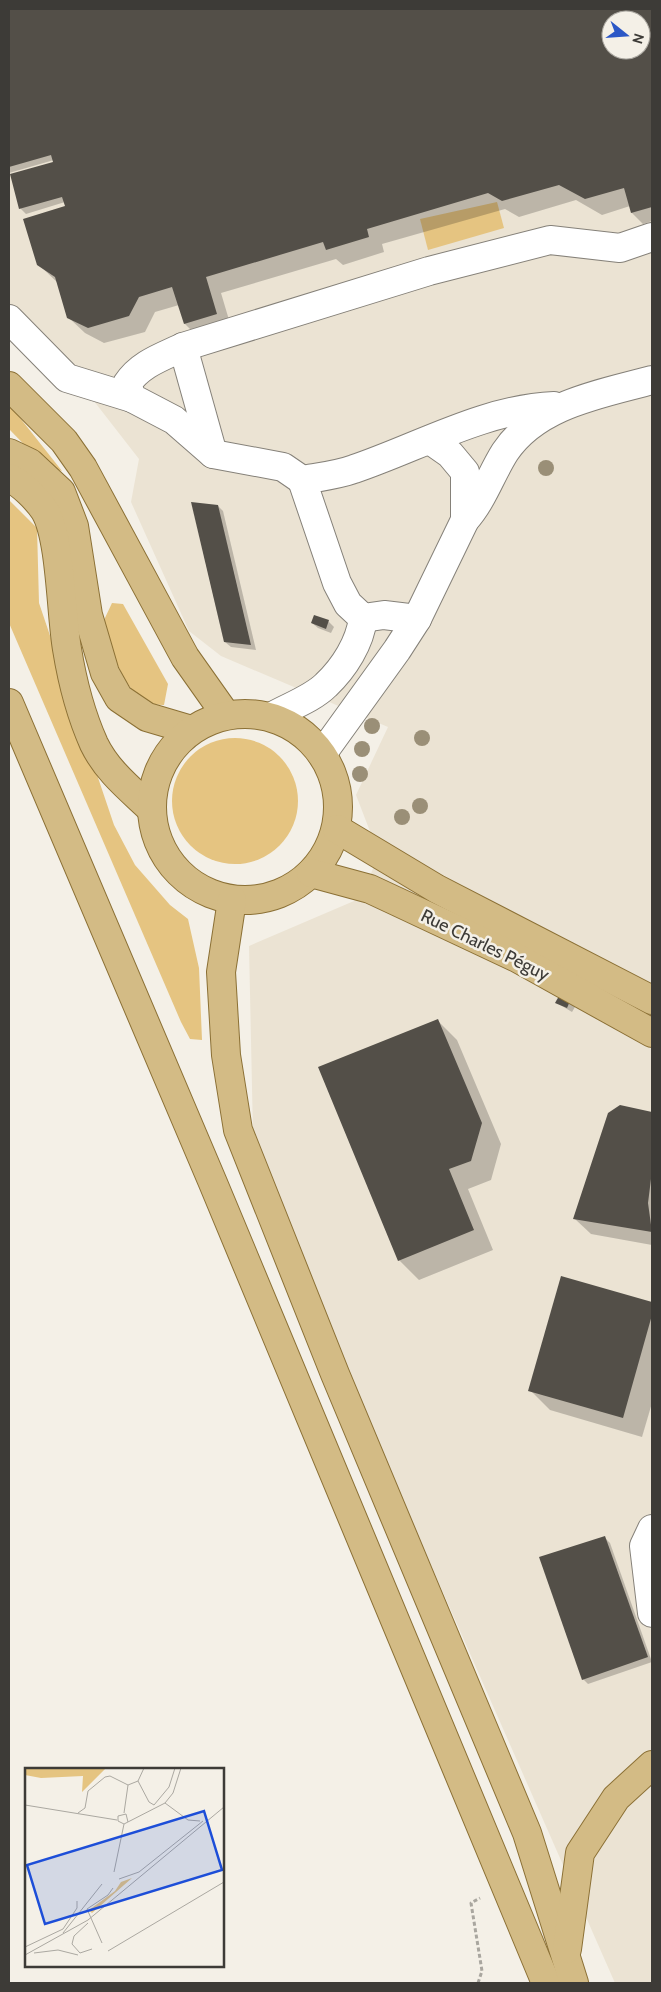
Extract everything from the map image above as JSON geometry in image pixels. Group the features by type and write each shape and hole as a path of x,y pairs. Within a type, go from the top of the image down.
{"main road":[{"path":"9,386 64,441 83,468 185,657 226,715"},
{"path":"9,453 30,463 61,492 74,526 90,623 105,674 118,698 147,717 191,730"},
{"path":"9,478 16,481 45,511 54,542 67,649 77,695 94,744 113,774 151,809"},
{"path":"9,703 216,1192 546,1983"},
{"path":"249,713 271,716 292,725 309,738 322,754 334,777 336,786 339,803 336,828 327,853 311,873 294,887 274,896 253,901 232,900 206,892 184,878 166,858 155,834 151,809 156,778 169,751 191,730 208,721 226,715 249,713"},
{"name":"Rue Charles Péguy","path":"336,828 437,889 652,1000"},
{"name":"Rue Charles Péguy","path":"311,873 370,889 400,903 517,958 652,1033"},
{"path":"232,900 221,972 226,1055 238,1130 335,1374 527,1833 570,1971"},
{"path":"570,1971 580,1853 616,1798 652,1765"}],"street":[{"path":"132,398 127,384 133,375 152,361 183,347 429,271 550,240 620,248 652,237"},
{"path":"9,319 67,378 132,398 174,420 213,454 283,467 302,480 337,583 348,604 364,618 384,615 417,619"},
{"path":"183,347 213,454"},
{"path":"302,480 352,470 475,423 531,407 565,405 652,380"},
{"path":"322,754 417,619 465,520 475,509 505,453 518,435 534,422 565,405"},
{"path":"430,440 450,454 465,472 465,520"},
{"path":"271,716 325,686 362,635 364,618"},
{"path":"652,1529 644,1546 652,1613"}],"path":[{"path":"478,1983 482,1971 471,1903 505,1885"}],"shaded area":[{"path":"9,9 652,9 652,1983 615,1983 342,1363 253,1134 249,946 361,898 383,844 371,834 356,795 388,727 221,656 189,631 131,502 139,459 69,369 9,304"},
{"path":"497,202 504,228 428,250 420,219"},
{"path":"9,404 62,471 46,467 9,429"},
{"path":"9,500 37,528 39,603 114,825 135,865 170,905 188,919 199,968 202,1040 190,1039 181,1022 9,623"},
{"path":"112,603 123,604 168,684 164,705 150,703 139,696 122,674 111,646 104,620"},
{"path":"235,738 259,742 280,756 294,777 298,801 294,825 280,846 259,860 235,864 211,860 190,846 176,825 172,801 176,777 190,756 211,742"}],"building":[{"path":"9,9 652,9 652,207 631,213 624,188 585,199 559,185 502,201 488,193 367,229 369,237 326,250 323,242 206,277 217,314 184,324 172,287 139,297 129,316 88,328 67,318 55,277 37,265 23,219 65,206 62,197 19,209 10,174 53,162 51,155 9,167"},
{"path":"191,502 218,505 251,645 224,642"},
{"path":"314,615 329,620 326,629 311,623"},
{"path":"559,996 570,1001 567,1008 555,1003"},
{"path":"438,1019 482,1123 471,1161 449,1169 474,1230 398,1261 318,1067"},
{"path":"620,1105 652,1112 652,1171 648,1203 652,1232 573,1219 608,1113"},
{"path":"561,1276 652,1302 652,1315 623,1418 528,1391"},
{"path":"605,1536 648,1657 582,1680 539,1557"}]}
